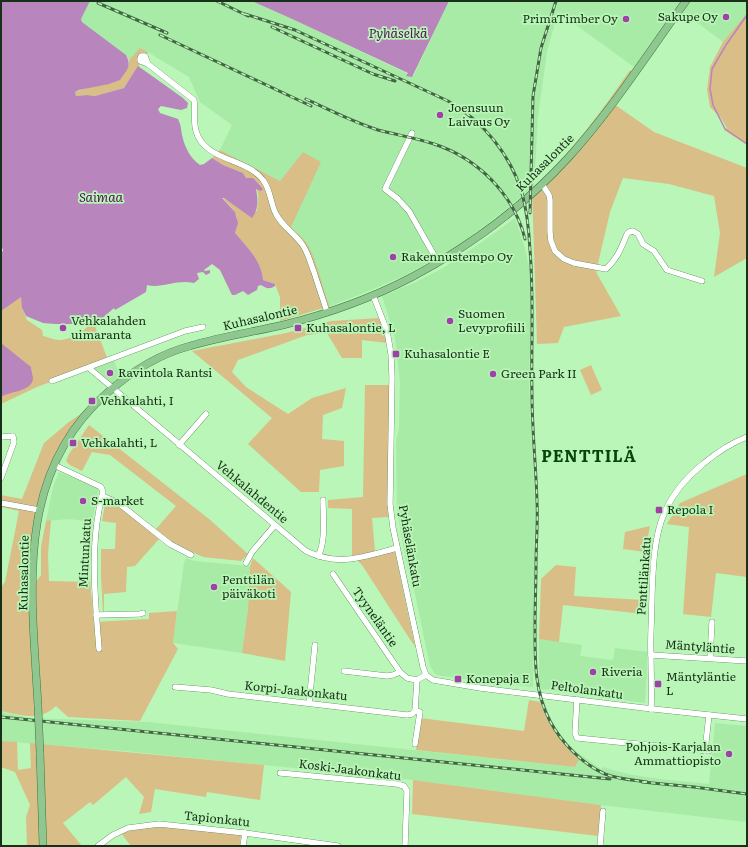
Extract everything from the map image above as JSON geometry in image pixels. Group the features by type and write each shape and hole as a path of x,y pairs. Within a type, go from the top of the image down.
{"main road":[{"name":"Kuhasalontie","path":"43,846 33,618 33,560 39,510 44,489 54,465 75,428 93,406 112,388 134,372 175,351 197,344 289,323 327,312 373,295 410,278 479,236 497,223 542,184 568,158 587,136 686,1"}],"street":[{"path":"148,64 194,100 196,110 196,131 203,144 218,154 258,174 264,180 276,214 284,225 302,243 307,253 327,312"},
{"path":"412,133 385,189 398,199 409,211 438,262"},
{"path":"542,184 550,200 549,221 552,241 555,251 564,259 574,263 606,269 614,261 627,234 633,231 638,234 643,244 654,251 667,270 702,280"},
{"name":"Pyhäselänkatu","path":"373,295 387,331 391,354 390,504 397,548 426,675"},
{"path":"52,381 185,331 203,327"},
{"name":"Vehkalahdentie","path":"89,368 306,551 329,559 346,560 397,548"},
{"path":"179,445 206,414"},
{"path":"1,437 12,436 14,442 1,478"},
{"name":"Penttilänkatu","path":"651,709 654,555 657,535 663,515 672,497 697,468 722,450 747,437"},
{"path":"54,465 99,486 102,489 102,496 117,502 170,544 191,555"},
{"name":"Mintunkatu","path":"99,649 94,589 94,555 102,496"},
{"path":"318,556 321,551 323,539 323,500"},
{"path":"1,503 39,510"},
{"path":"246,564 252,552 275,525"},
{"name":"Tyyneläntie","path":"333,574 400,672"},
{"path":"96,615 144,613"},
{"path":"710,658 712,622"},
{"path":"308,703 315,645"},
{"name":"Mäntyläntie","path":"651,654 747,661"},
{"path":"344,671 387,676 400,672 406,678 417,680 426,675"},
{"name":"Peltolankatu","path":"426,675 433,680 457,684 651,709 747,719"},
{"path":"415,744 420,712 415,711 417,680"},
{"name":"Korpi-Jaakonkatu","path":"174,687 211,690 228,694 407,715 412,714 415,711"},
{"path":"577,699 574,733 577,738 707,751 709,715"},
{"name":"Koski-Jaakonkatu","path":"280,773 398,784 404,786 408,791 405,846"},
{"path":"600,846 603,811"},
{"name":"Tapionkatu","path":"98,846 120,830 149,825 180,826 245,833 338,846"},
{"path":"243,846 245,833"}],"shaded area":[{"path":"90,1 252,1 408,74 407,76 414,75 449,1 747,1 747,13 723,42 687,15 675,13 634,67 558,12 547,52 538,117 534,186 463,242 406,275 330,306 304,240 291,227 303,153 280,181 220,150 232,125 200,102 189,77 141,48 129,60 126,55 82,22 81,19"},
{"path":"747,13 747,145 724,130 727,128 721,118 710,107 707,90 710,67 723,42"},
{"path":"140,48 148,52 124,88 95,96 76,96 75,92 94,86 129,65 129,60"},
{"path":"630,70 632,72 611,102 654,132 747,168 747,258 714,277 720,233 714,196 669,184 623,178 610,212 596,272 621,316 564,327 558,343 537,344 532,188 560,161 585,132"},
{"path":"220,150 280,181 303,152 321,162 291,227 303,239 313,255 330,306 280,321 280,297 275,284 263,280 257,260 235,233 237,227 237,217 233,209 222,198 257,211 257,191 255,186 243,173 223,165 212,158"},
{"path":"515,218 530,270 531,320 529,382 535,504 533,687 441,676 435,674 430,666 411,575 409,574 405,556 397,509 396,440 399,429 400,382 395,338 382,296 414,283 443,268"},
{"path":"22,270 22,308 27,320 42,330 43,336 55,340 68,339 77,335 88,326 90,322 93,321 108,360 37,387 1,404 1,276"},
{"path":"380,318 385,331 387,343 362,340 362,358 342,358 327,333 307,335 238,360 232,372 246,387 288,414 312,398 346,388 342,408 323,415 322,439 344,441 344,466 320,470 319,492 301,492 248,444 272,418 192,351 286,333 331,321"},
{"path":"113,359 121,378 110,386 89,368"},
{"path":"591,365 602,390 591,395 580,370"},
{"path":"365,385 390,385 388,517 372,518 375,551 394,547 415,647 362,565 352,555 352,509 328,508 328,500 363,497"},
{"path":"85,411 56,454 40,496 33,526 30,549 30,587 26,595 41,575 41,547 46,521 51,520 48,554 49,581 90,582 94,622 149,619 149,613 177,611 173,643 178,649 140,721 68,717 56,706 50,711 37,716 1,711 1,587 5,582 19,511 1,507 1,495 22,499 44,443"},
{"path":"89,425 209,519 248,554 241,561 203,557 175,544 156,529 176,506 110,455 92,452 82,471 70,465 66,461 69,454"},
{"path":"59,472 99,487 92,522 70,519 46,521 53,487"},
{"path":"747,474 747,577 716,573 711,617 683,614 689,527 667,524 680,503"},
{"path":"106,499 120,506 159,539 135,566 127,567 126,592 104,594 103,612 101,549 115,549 116,523 102,521"},
{"path":"650,526 645,552 623,549 625,532"},
{"name":"Penttilän päiväkoti","path":"186,558 194,561 250,566 248,609 242,653 173,643 184,563"},
{"path":"253,558 291,592 285,661 242,653 248,609 250,566"},
{"path":"556,565 576,567 574,596 643,600 643,614 563,605 559,642 539,639 541,579"},
{"name":"Riveria","path":"539,639 582,645 580,656 613,660 615,648 648,652 645,703 541,689 539,684"},
{"path":"529,700 540,702 556,734 579,760 575,767 416,750 420,718 524,731"},
{"path":"540,702 544,702 552,722 565,741 577,752 601,769 603,767 633,775 660,779 709,784 715,723 747,726 747,822 601,805 413,780 124,751 1,741 1,712 30,718 148,722 575,767 579,760 563,743 549,724"},
{"path":"1,741 17,742 18,770 31,768 30,743 264,765 260,800 207,792 206,797 155,789 151,812 139,814 144,797 126,777 93,805 90,802 63,823 82,846 27,846 26,817 30,805 15,772 1,767"},
{"path":"413,780 601,805 598,836 412,814"},
{"path":"167,827 241,835 240,846 131,846 121,833 138,829"}],"water":[{"name":"Saimaa","path":"1,1 90,1 81,19 82,22 126,55 129,65 120,80 109,84 79,90 75,92 76,96 95,96 124,88 138,66 183,98 188,103 187,108 181,110 161,106 158,109 160,113 178,119 188,152 193,159 200,165 212,158 223,165 243,173 246,178 253,178 263,189 261,191 256,189 257,204 256,211 252,218 222,198 235,212 238,223 235,233 257,260 263,280 275,284 275,286 268,288 261,285 258,286 257,290 248,295 243,291 232,295 220,270 212,264 204,270 210,270 210,273 206,275 203,272 197,273 199,279 194,283 181,282 158,286 147,285 146,292 115,310 114,308 98,322 70,324 43,323 26,316 22,308 21,297 1,311 1,253 3,249 1,248"},
{"name":"Pyhäselkä","path":"252,1 449,1 412,77 406,76 408,73"},
{"path":"1,343 31,367 33,379 24,389 1,397"}],"waterway":[{"path":"747,15 726,45 712,69 710,89 713,105 725,129 747,144"}],"railway":[{"path":"217,1 248,16"},
{"path":"530,213 533,96 541,48 556,1"},
{"path":"98,3 167,33"},
{"path":"245,14 295,30 448,101 473,118 484,129 503,152 510,165 517,179 525,207 531,268 532,408 537,510 535,651 538,686 550,721 560,737 573,752 596,770 605,774 647,782"},
{"path":"272,27 373,74 395,81"},
{"path":"160,35 311,106"},
{"path":"306,99 341,116 369,127 434,144 465,158 479,168 503,193 520,223 525,239"},
{"path":"1,717 610,779"},
{"path":"642,782 747,794"}],"place":[{"name":"Sakupe Oy","path":"726,17"},
{"name":"PrimaTimber Oy","path":"626,19"},
{"name":"Joensuun Laivaus Oy","path":"440,115"},
{"name":"Rakennustempo Oy","path":"393,257"},
{"name":"Suomen Levyprofiili","path":"450,321"},
{"name":"Vehkalahden uimaranta","path":"63,328"},
{"name":"Kuhasalontie, L","path":"298,328"},
{"name":"Kuhasalontie E","path":"396,354"},
{"name":"Ravintola Rantsi","path":"110,373"},
{"name":"Green Park II","path":"493,374"},
{"name":"Vehkalahti, I","path":"92,401"},
{"name":"Vehkalahti, L","path":"73,443"},
{"name":"S-market","path":"83,501"},
{"name":"Repola I","path":"659,510"},
{"name":"Penttilän päiväkoti","path":"214,587"},
{"name":"Riveria","path":"593,672"},
{"name":"Konepaja E","path":"458,679"},
{"name":"Mäntyläntie L","path":"658,684"},
{"name":"Pohjois-Karjalan Ammattiopisto","path":"729,754"}],"district":[{"name":"PENTTILÄ","path":"589,456"}]}
